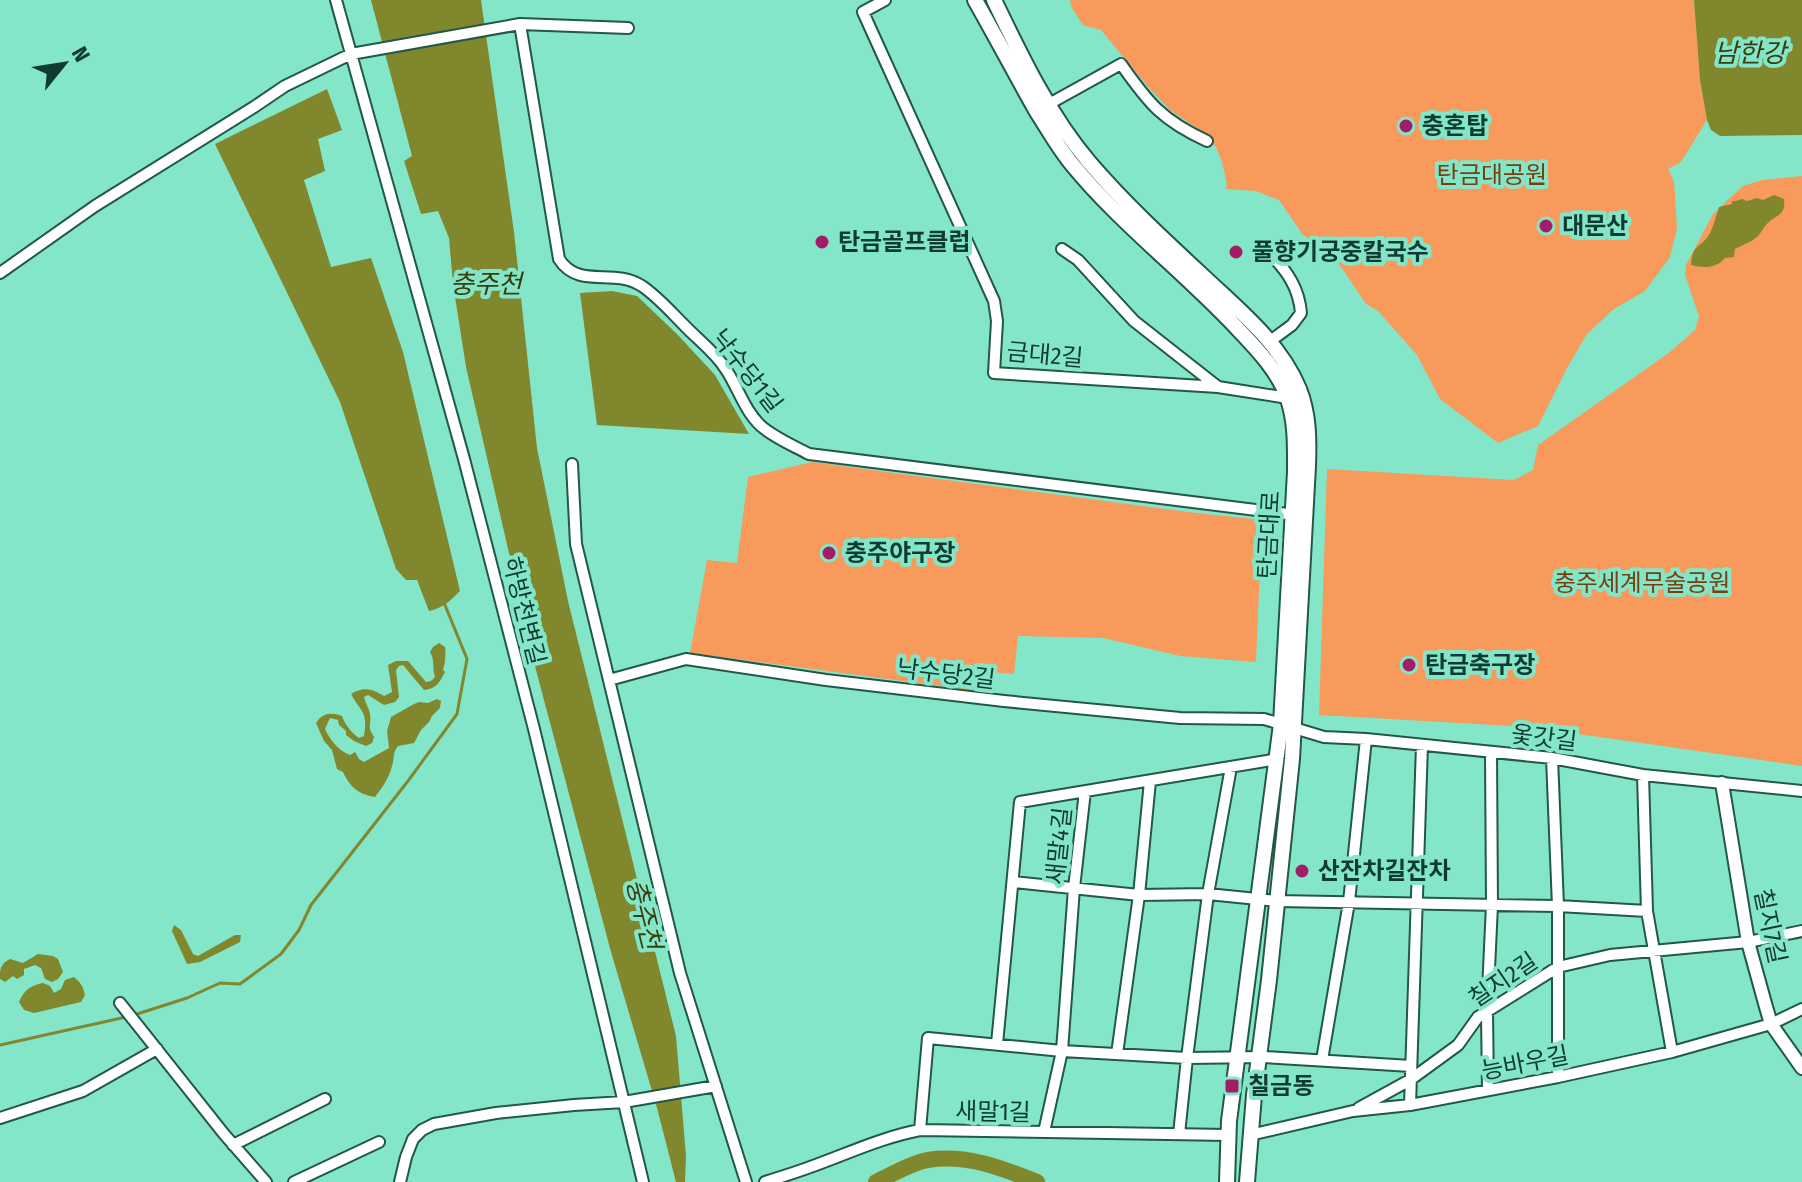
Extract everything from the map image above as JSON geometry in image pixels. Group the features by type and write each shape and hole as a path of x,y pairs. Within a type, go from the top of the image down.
{"main road":[{"name":"탄금대로","path":"975,0 1024,90 1070,162 1125,220 1218,308 1275,374 1288,398 1294,435 1298,516"},
{"name":"탄금대로","path":"994,0 1049,104 1088,161 1269,342 1292,375 1305,410 1309,448 1298,516 1277,901 1247,1182"},
{"name":"탄금대로","path":"1227,1182 1228,1135 1259,900 1278,759 1288,727"}],"street":[{"name":"하방천변길","path":"336,0 487,546 643,1182"},
{"name":"금대2길","path":"885,0 863,12 994,301 997,321 994,373 1218,387 1288,398"},
{"path":"0,273 95,206 285,86 351,54 514,25 628,28"},
{"name":"낙수당1길","path":"514,25 559,259 570,272 579,276 623,277 641,285 660,300 724,365 749,412 775,437 809,454 1298,516"},
{"path":"1049,104 1121,64 1144,98 1162,115 1190,134 1207,141"},
{"path":"1062,249 1078,260 1134,321 1218,387"},
{"path":"1269,342 1292,325 1301,313 1300,297 1294,283 1271,255"},
{"path":"572,464 576,544 680,973 746,1182"},
{"name":"낙수당2길","path":"609,680 686,659 826,680 1004,701 1180,718 1264,719 1288,727"},
{"name":"옻갓길","path":"1288,727 1324,737 1552,758 1643,775 1802,791"},
{"path":"1322,1060 1349,902 1366,739"},
{"path":"1410,1105 1422,745"},
{"path":"1488,1090 1491,752"},
{"path":"1552,758 1558,906 1558,1077"},
{"name":"새말4길","path":"1044,1132 1062,1051 1074,888 1085,791 1278,759"},
{"path":"1179,1134 1208,894 1231,767"},
{"path":"1643,775 1647,911 1672,1052"},
{"path":"1117,1054 1139,895 1150,781"},
{"name":"칠지7길","path":"1722,783 1748,942 1771,1024 1802,1068"},
{"path":"997,1044 1020,802 1085,791"},
{"path":"1013,882 1139,895 1208,894 1277,901 1558,906 1647,911"},
{"name":"칠지2길","path":"1353,1111 1410,1080 1458,1045 1478,1017 1558,967 1610,955 1748,942 1802,931"},
{"path":"120,1003 266,1182"},
{"name":"능바우길","path":"1250,1135 1353,1111 1410,1105 1672,1052 1771,1024 1802,1009"},
{"path":"920,1130 928,1038 1062,1051 1187,1058 1259,1057 1411,1066"},
{"path":"0,1118 83,1091 157,1049"},
{"path":"400,1182 413,1139 434,1124 496,1113 624,1102 716,1086"},
{"path":"233,1145 325,1099"},
{"name":"새말1길","path":"765,1182 872,1143 920,1130 1228,1135"},
{"path":"1228,1135 1250,1135"},
{"path":"294,1182 379,1142"}],"green space":[{"name":"탄금대공원","path":"1070,0 1694,0 1700,80 1707,120 1681,162 1668,169 1674,181 1677,228 1670,257 1645,291 1614,309 1587,334 1538,426 1498,443 1440,399 1417,355 1378,311 1366,304 1333,255 1303,235 1279,200 1256,191 1225,189 1227,185 1216,147 1201,131 1170,110 1101,30 1083,25"},
{"name":"충주세계무술공원","path":"1802,176 1802,766 1529,727 1319,715 1327,469 1514,480 1533,470 1538,445 1670,352 1695,330 1699,316 1685,275 1686,265 1713,214 1743,186 1762,180"},
{"path":"812,462 1262,520 1256,662 1180,656 1103,638 1018,636 1014,674 989,672 987,692 690,653 707,560 737,563 748,477"}],"water":[{"name":"충주천","path":"371,0 481,0 514,232 537,448 568,601 676,1036 686,1156 685,1182 676,1182 536,670 466,367 449,238 438,211 421,214 404,161 412,156"},
{"name":"남한강","path":"1694,0 1802,0 1802,135 1720,136 1711,130 1700,80"},
{"path":"327,89 342,130 318,139 325,171 304,180 331,267 371,258 403,352 460,591 446,604 429,611 417,580 406,580 396,569 340,402 215,144"},
{"path":"1774,195 1784,199 1782,212 1769,221 1756,238 1735,249 1734,257 1725,258 1709,267 1691,265 1693,253 1710,233 1719,207 1732,204 1732,201 1763,200"},
{"path":"612,291 637,296 677,334 715,375 749,434 597,425 580,293"},
{"path":"439,643 445,647 445,672 435,687 424,690 403,665 396,670 399,697 395,702 384,705 368,695 364,697 374,737 372,743 366,746 354,741 346,735 338,720 330,718 325,729 332,741 350,755 355,752 364,762 389,748 387,731 391,717 419,702 441,701 440,708 414,743 398,746 389,775 375,797 359,792 337,769 332,750 316,723 324,715 342,716 356,736 364,736 363,712 351,694 364,689 384,696 392,692 388,665 396,661 408,661 426,682 431,681 435,677 430,652"},
{"path":"174,925 181,930 193,954 198,956 235,935 241,935 240,942 200,962 187,964 172,931"},
{"path":"38,954 58,959 63,972 58,979 52,982 45,979 41,968 35,965 24,969 24,975 17,979 13,976 5,982 0,979 1,967 10,959 23,963"},
{"path":"74,977 85,995 81,1002 34,1013 24,1010 19,1002 26,991 35,985 43,983 50,986 54,993 61,989 65,980"}],"waterway":[{"path":"134,1015 187,998 220,983 240,984 281,954 299,930 311,905 457,714 467,659 445,605"},
{"path":"0,1045 126,1017"},
{"path":"876,1182 916,1163 942,1159 984,1164 1037,1182"}],"place":[{"name":"충혼탑","path":"1406,126"},
{"name":"대문산","path":"1546,226"},
{"name":"탄금골프클럽","path":"822,242"},
{"name":"풀향기궁중칼국수","path":"1236,252"},
{"name":"충주야구장","path":"829,553"},
{"name":"탄금축구장","path":"1409,665"},
{"name":"산잔차길잔차","path":"1302,871"},
{"name":"칠금동","path":"1232,1086"}]}
